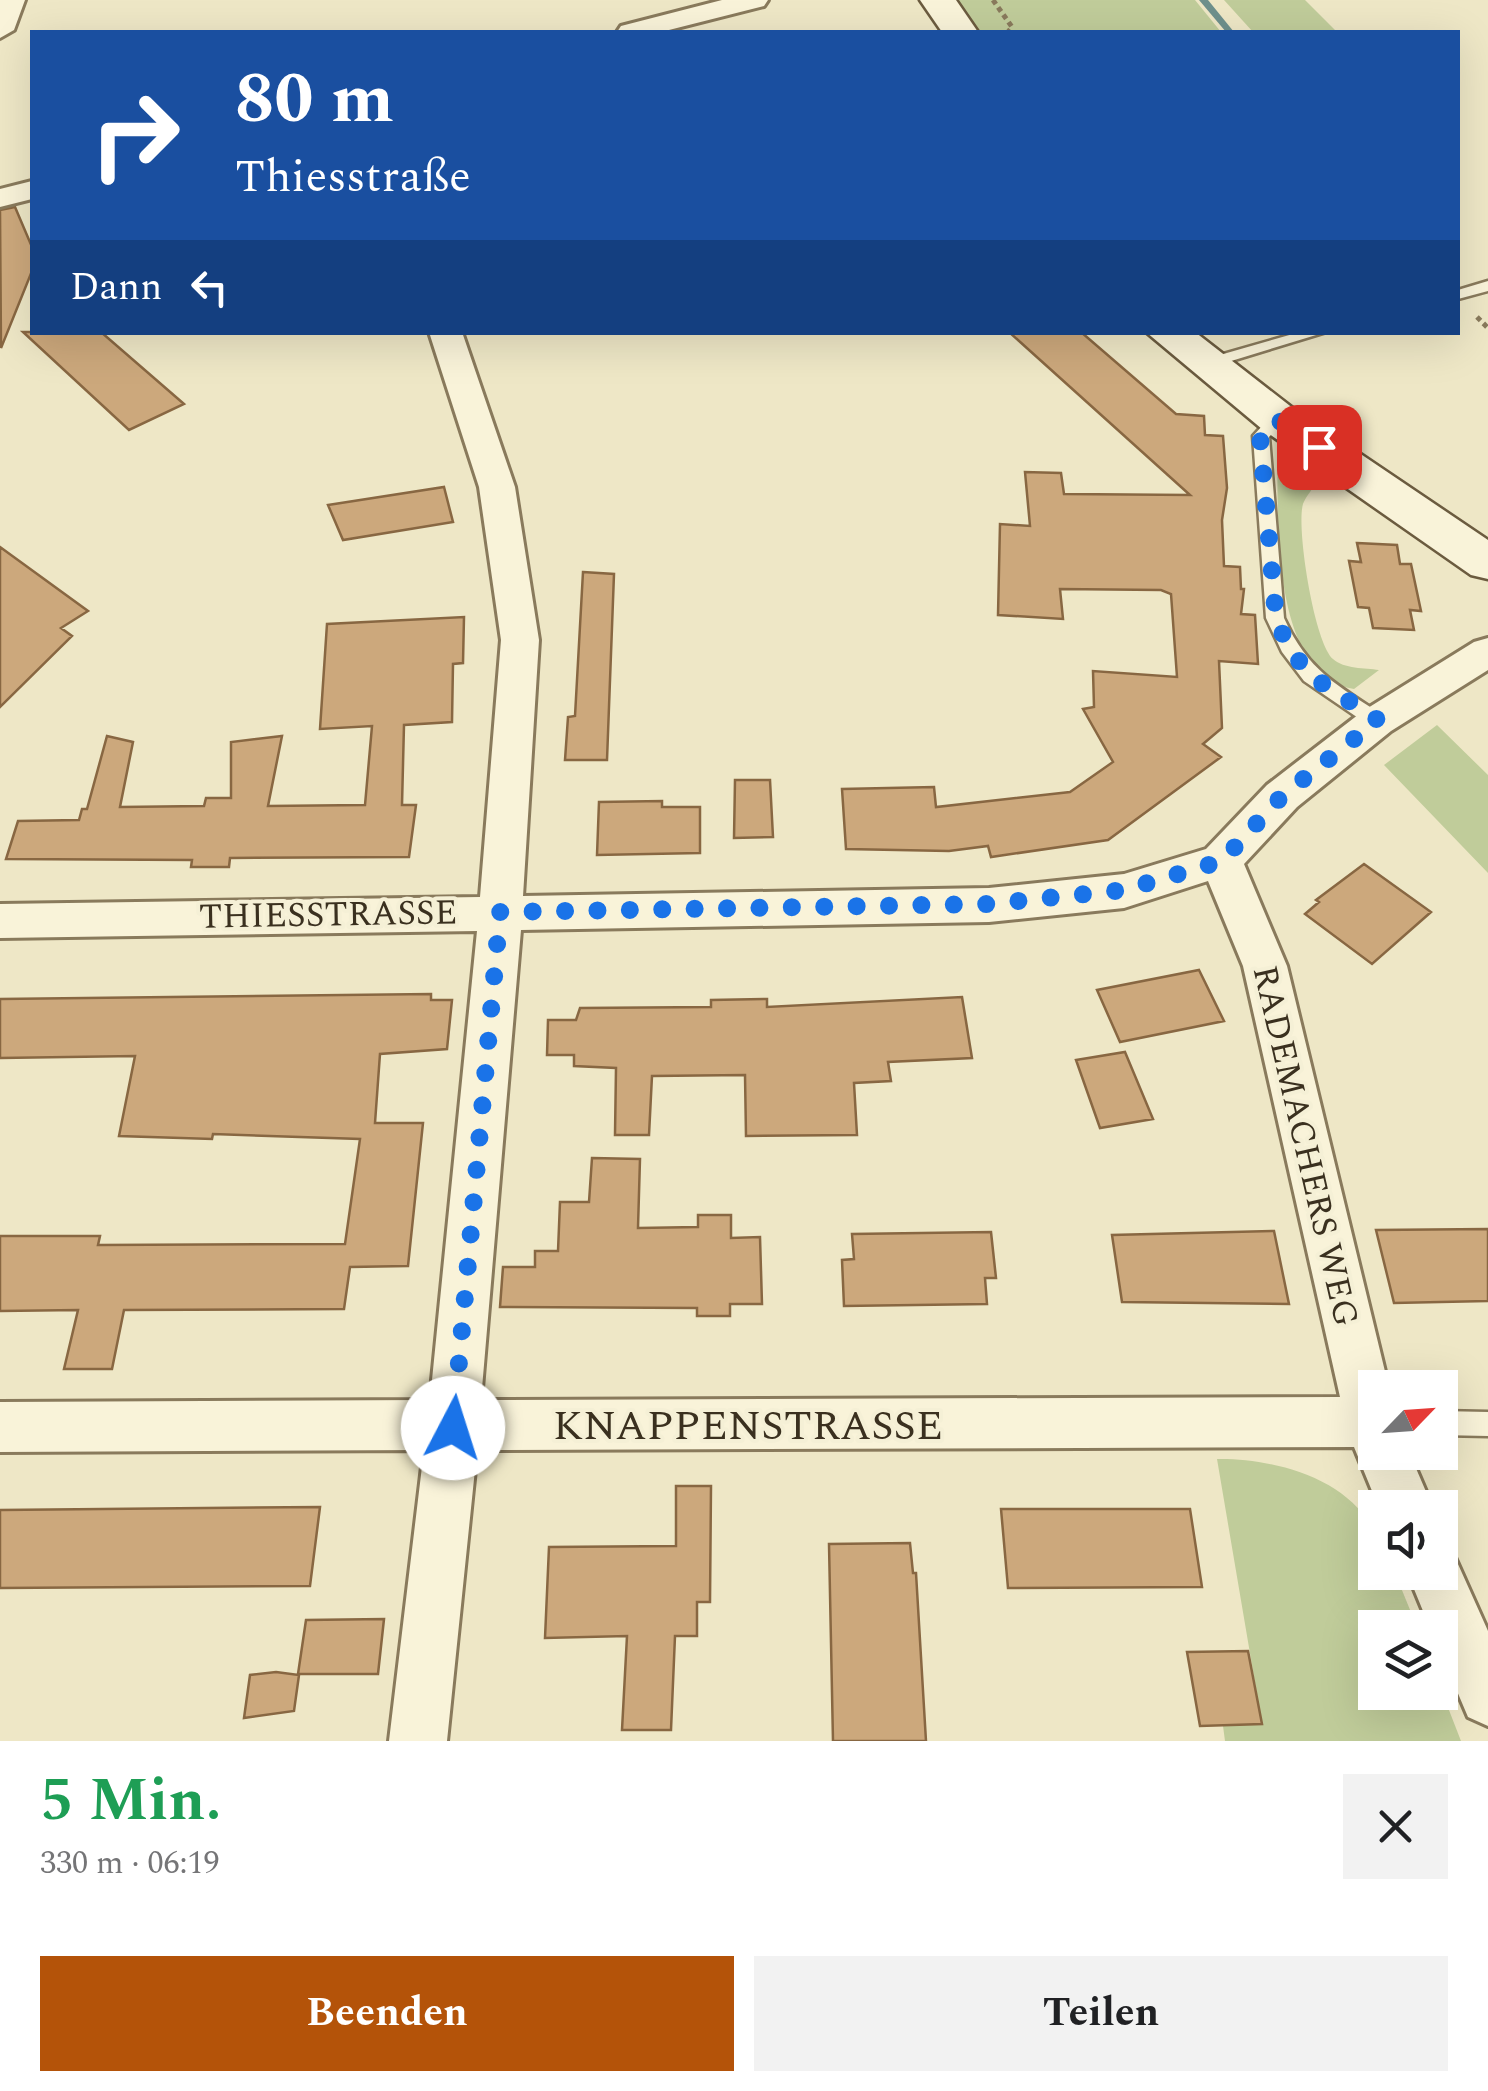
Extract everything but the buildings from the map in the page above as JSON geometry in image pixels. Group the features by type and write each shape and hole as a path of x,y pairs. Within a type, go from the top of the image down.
{"street":[{"path":"0,30 11,0"},
{"path":"639,30 754,0"},
{"path":"938,0 959,30"},
{"path":"0,198 30,190"},
{"path":"418,1741 453,1428 514,766 520,640 497,487 447,335"},
{"path":"1170,335 1278,420 1488,563"},
{"path":"1222,861 1282,796 1378,720 1488,652"},
{"name":"THIESSTRASSE","path":"0,921 989,904 1124,890 1222,861"},
{"name":"RADEMACHERS WEG","path":"1222,861 1265,966 1360,1370"},
{"name":"KNAPPENSTRASSE","path":"0,1427 1358,1433"},
{"path":"1442,1590 1488,1697"}],"lane":[{"path":"1460,293 1488,286"},
{"path":"1203,364 1308,335"},
{"path":"1278,420 1260,436 1276,618 1288,647 1311,676 1378,720"},
{"path":"1458,1423 1488,1424"}],"path":[{"path":"993,0 1012,27 1010,30"}],"green space":[{"path":"958,0 1195,0 1219,30 977,30"},
{"path":"1224,0 1305,0 1335,30 1251,30"},
{"path":"1277,457 1315,484 1303,504 1302,536 1313,609 1326,648 1343,665 1379,670 1354,689 1327,678 1307,656 1293,626 1280,554"},
{"path":"1437,725 1488,775 1488,873 1384,765"},
{"path":"1217,1459 1284,1467 1328,1485 1358,1509 1358,1590 1402,1590 1410,1610 1358,1610 1358,1710 1449,1710 1461,1741 1225,1741 1223,1726 1262,1724"}],"waterway":[{"path":"1203,0 1228,30"}],"route":[{"path":"453,1428 500,912 989,904 1124,890 1222,861 1282,796 1378,720 1311,676 1288,647 1276,618 1260,436 1278,420 1319,447"}]}
